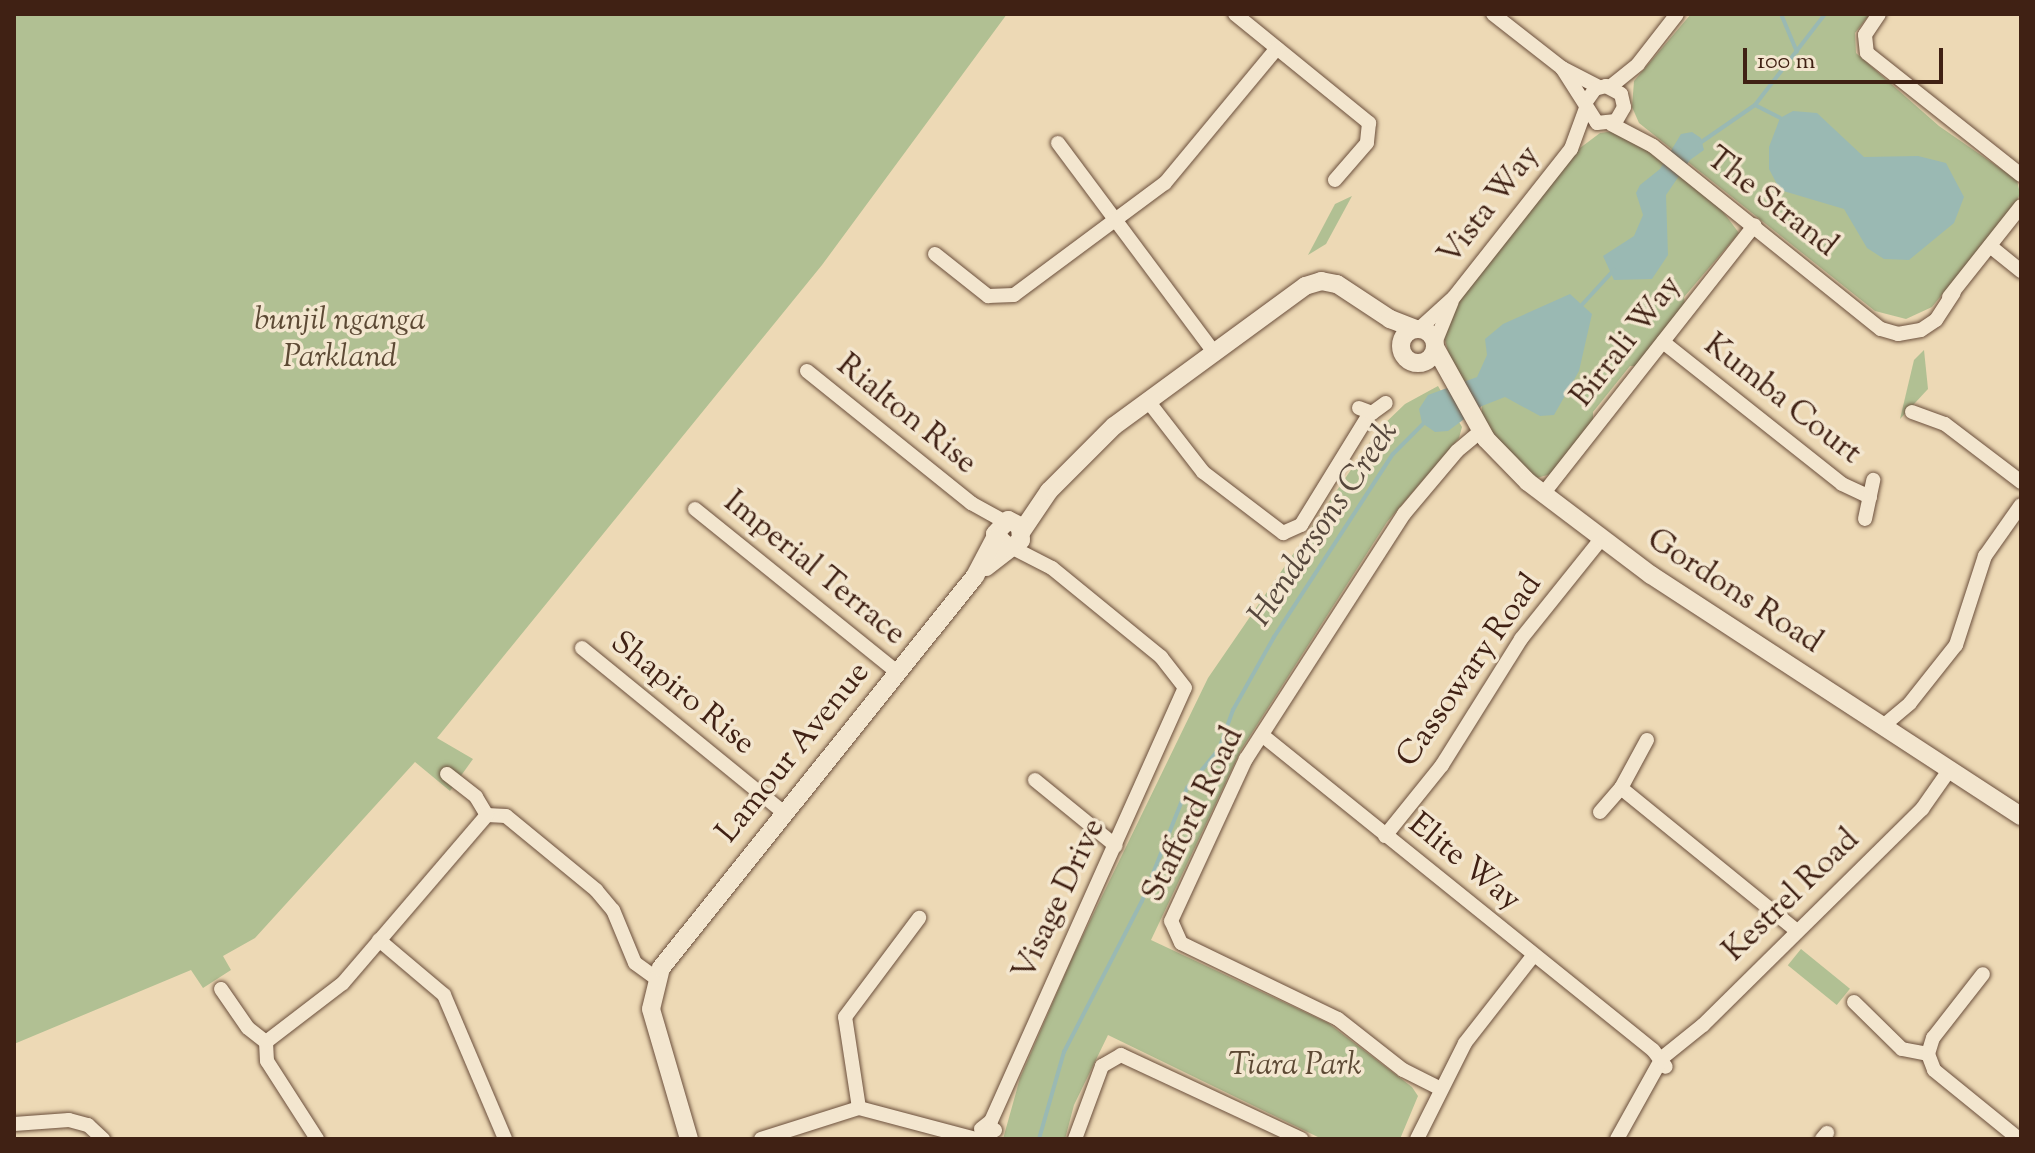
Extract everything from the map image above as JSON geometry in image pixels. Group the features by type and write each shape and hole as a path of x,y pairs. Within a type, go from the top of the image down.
{"street":[{"path":"1235,14 1369,123 1367,143 1335,180"},
{"path":"1493,14 1562,68"},
{"path":"1586,105 1638,64 1677,14"},
{"path":"1879,14 1865,35 1867,53 2021,175"},
{"path":"935,254 988,296 1007,298 1181,166 1277,48"},
{"path":"1624,103 1638,64"},
{"name":"The Strand","path":"1562,68 1605,87 1624,103 1653,146"},
{"name":"The Strand","path":"1562,68 1592,119 1653,146 1855,305 1885,321 1911,323 1927,317 1954,292 2021,206"},
{"name":"Vista Way","path":"1418,329 1454,297 1571,149 1607,124 1624,103"},
{"name":"Vista Way","path":"1571,149 1586,105"},
{"path":"1058,143 1214,352"},
{"name":"Birrali Way","path":"1543,494 1755,225"},
{"path":"1990,246 2021,271"},
{"name":"Lamour Avenue","path":"658,973 1008,534 1096,442 1312,282 1337,284 1366,305 1418,329"},
{"name":"Vista Way","path":"1435,346 1454,297"},
{"name":"Lamour Avenue","path":"1366,305 1401,347"},
{"path":"1421,364 1435,346 1418,329 1404,337 1401,347 1405,358 1450,380"},
{"name":"Kumba Court","path":"1663,342 1842,484 1870,497"},
{"name":"Gordons Road","path":"1435,346 1450,380 1481,431 1543,494 1601,539 2021,816"},
{"name":"Rialton Rise","path":"807,371 1161,657 1189,687"},
{"path":"1148,401 1203,472 1283,533 1301,525 1365,411 1386,403"},
{"path":"1912,412 1938,412 2021,482"},
{"name":"Stafford Road","path":"1439,1088 1403,1070 1338,1019 1173,936 1173,914 1262,735 1394,529 1445,464 1481,431"},
{"name":"Kumba Court","path":"1865,519 1873,480"},
{"path":"1889,730 1956,645 1985,556 2021,505"},
{"name":"Imperial Terrace","path":"695,509 898,673"},
{"name":"Cassowary Road","path":"1385,836 1435,775 1521,639 1601,539"},
{"name":"Shapiro Rise","path":"582,648 784,813"},
{"name":"Visage Drive","path":"984,1135 1189,687"},
{"name":"Elite Way","path":"1262,735 1662,1063"},
{"path":"1600,812 1621,788 1647,740"},
{"name":"Kestrel Road","path":"1617,1139 1662,1063 1922,809 1955,772"},
{"path":"447,774 478,799 487,815"},
{"path":"1035,780 1116,846"},
{"path":"1621,788 1797,931"},
{"path":"266,1042 334,992 487,815"},
{"path":"487,815 506,816 596,890 613,910 631,956 658,973 653,1016 683,1105 689,1139"},
{"path":"859,1108 845,1017 919,918"},
{"path":"379,940 444,995 505,1139"},
{"path":"1417,1139 1439,1088 1465,1043 1533,956"},
{"path":"1983,974 1933,1038 1928,1054 1934,1070 2019,1139"},
{"path":"221,989 248,1028 266,1042 267,1061 317,1139"},
{"path":"1854,1002 1902,1049 1928,1054"},
{"path":"1075,1139 1102,1066 1121,1055 1269,1132 1301,1139"},
{"path":"683,1105 703,1139"},
{"path":"761,1139 787,1135 859,1108 984,1135"},
{"path":"14,1124 79,1122 103,1139"},
{"path":"52,1123 82,1131 92,1139"}],"green space":[{"name":"bunjil nganga Parkland","path":"14,14 1007,14 822,265 437,738 473,759 450,791 415,762 255,938 223,956 231,970 203,988 191,970 14,1044"},
{"path":"1691,14 1870,14 1855,33 1856,53 1939,126 2017,180 2020,194 2015,204 1932,307 1906,319 1875,311 1639,123 1632,107 1634,81"},
{"path":"1614,131 1630,137 1721,209 1739,233 1684,297 1685,304 1636,366 1630,366 1593,412 1593,421 1551,474 1537,478 1519,465 1482,421 1482,406 1467,382 1454,375 1444,336 1458,303 1580,148 1600,133"},
{"path":"1352,196 1326,244 1308,255 1335,204"},
{"path":"1924,350 1928,389 1900,419 1914,360"},
{"name":"Tiara Park","path":"1438,386 1462,427 1459,438 1387,522 1241,750 1151,940 1328,1023 1412,1087 1418,1096 1400,1139 1322,1139 1108,1035 1074,1105 1065,1139 1003,1139 1020,1078 1073,956 1208,678 1379,429 1405,404"},
{"path":"1801,949 1850,989 1837,1005 1788,965"}],"water":[{"path":"1793,111 1817,113 1864,157 1918,156 1946,163 1964,197 1954,223 1909,260 1884,259 1867,248 1844,209 1780,190 1769,169 1769,147 1780,118"},
{"path":"1692,132 1701,138 1704,150 1690,160 1666,195 1668,255 1652,279 1614,280 1603,256 1634,236 1643,215 1636,193 1640,185 1660,169 1681,134"},
{"path":"1570,294 1592,314 1579,371 1554,415 1540,416 1505,397 1482,406 1448,431 1435,432 1422,423 1419,409 1428,395 1477,377 1487,355 1485,339 1503,324"}],"waterway":[{"path":"1781,14 1797,52"},
{"name":"Hendersons Creek","path":"1697,145 1755,105 1825,14"},
{"path":"1755,105 1780,118"},
{"name":"Hendersons Creek","path":"1579,308 1614,270"},
{"name":"Hendersons Creek","path":"1039,1139 1064,1052 1142,901 1187,788 1219,749 1233,710 1274,637 1393,454 1425,422"}]}
